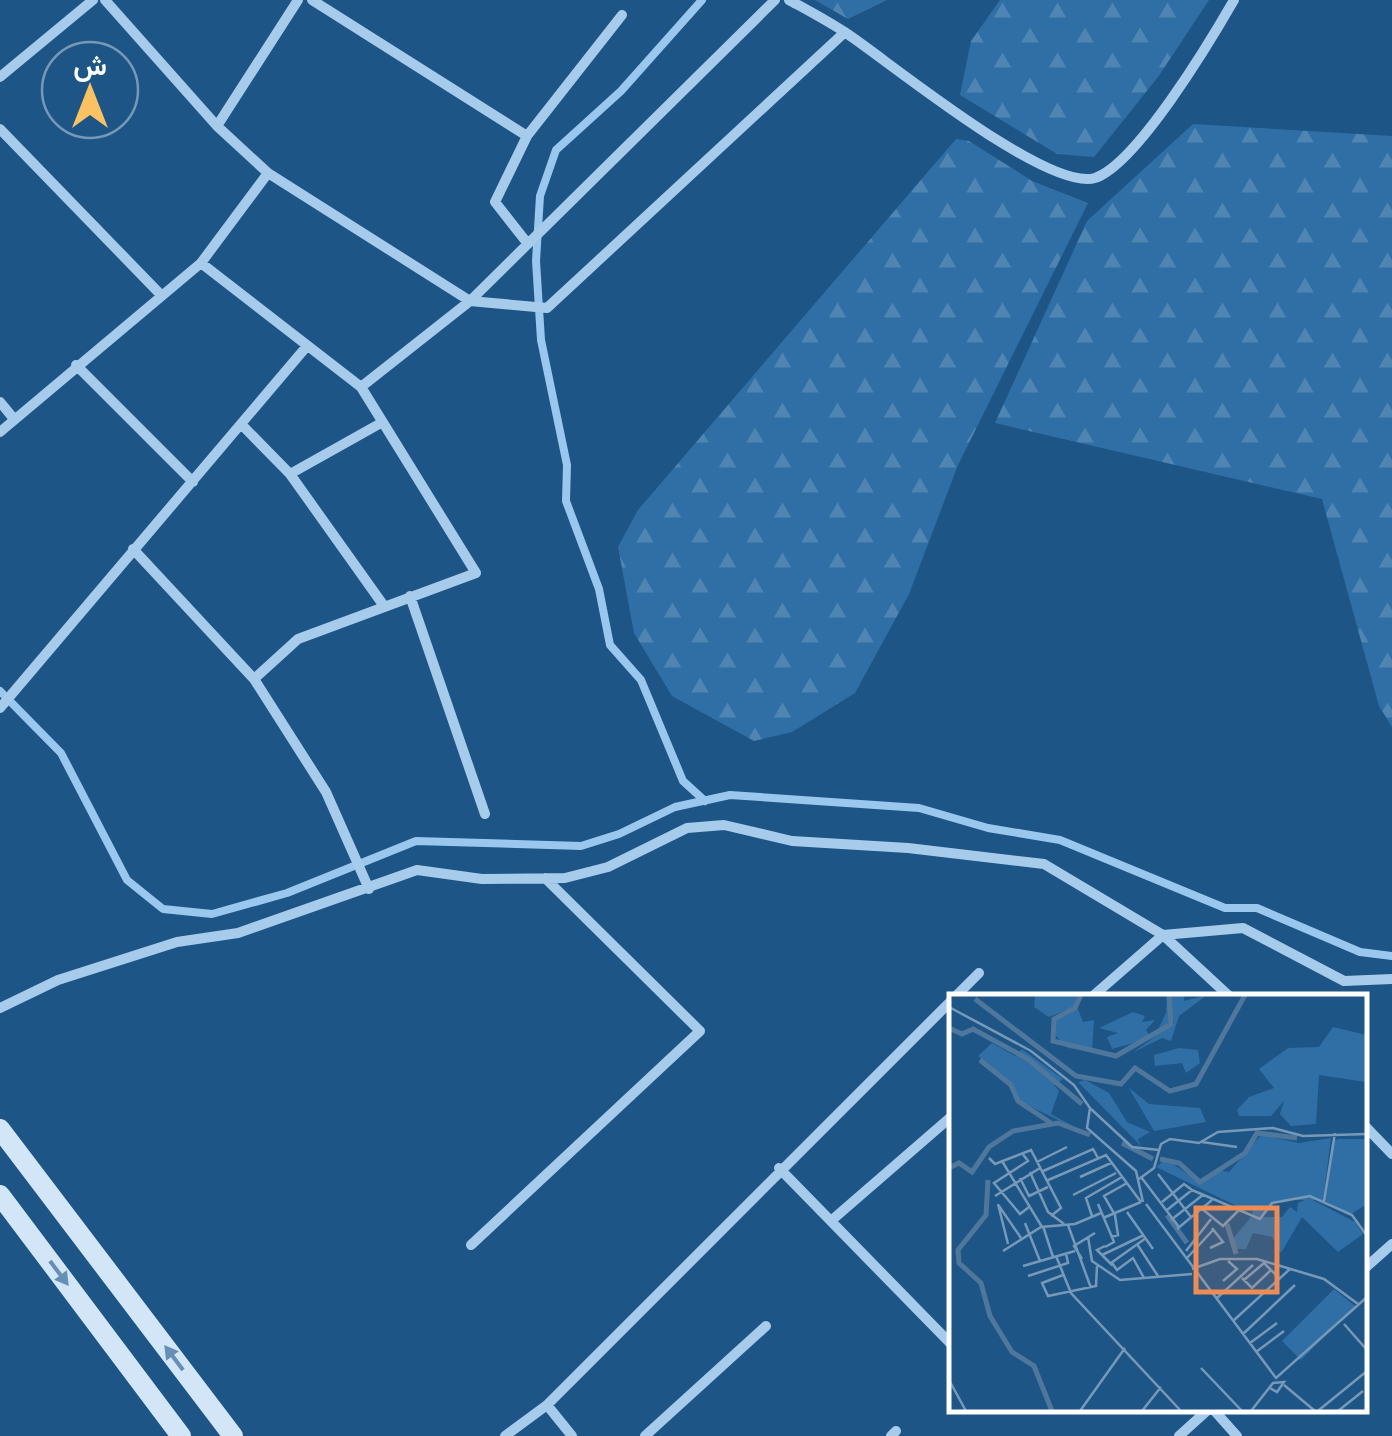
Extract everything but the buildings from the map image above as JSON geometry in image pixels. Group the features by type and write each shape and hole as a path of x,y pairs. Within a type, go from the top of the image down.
{"main road":[{"path":"0,1128 233,1436"},
{"path":"0,1195 182,1436"}],"street":[{"path":"0,77 93,0"},
{"path":"105,0 217,126 268,174 470,301 518,309 547,308 845,32"},
{"path":"217,126 298,0"},
{"path":"312,0 528,136"},
{"path":"361,387 470,301 775,0"},
{"path":"790,0 845,32 1004,145 1066,177 1094,178 1131,150 1207,48 1234,0"},
{"path":"528,244 495,202 528,136 622,15"},
{"path":"0,128 161,296"},
{"path":"0,432 201,262 268,174"},
{"path":"201,262 361,387 476,573 298,639 254,679"},
{"path":"0,708 307,346"},
{"path":"76,366 193,482"},
{"path":"0,402 14,419"},
{"path":"290,474 381,423"},
{"path":"242,425 290,474 384,606"},
{"path":"133,549 254,679 326,792 367,885"},
{"path":"410,596 485,814"},
{"path":"0,1008 58,980 176,942 238,933 418,870 482,879 545,878 608,867 688,828 724,825 792,841 908,848 1044,864 1163,935 1228,994"},
{"path":"471,1245 700,1031 545,878"},
{"path":"1095,994 1163,935 1243,928 1344,981 1392,979"},
{"path":"958,994 979,974"},
{"path":"505,1436 546,1405 949,1003"},
{"path":"832,1220 949,1119"},
{"path":"1367,1129 1392,1154"},
{"path":"780,1168 949,1342"},
{"path":"1367,1266 1392,1244"},
{"path":"645,1436 766,1326"},
{"path":"546,1405 572,1436"},
{"path":"1179,1436 1208,1411"},
{"path":"1214,1411 1237,1436"}],"green space":[{"path":"815,0 887,0 848,19"},
{"path":"1000,0 1209,0 1158,77 1094,157 1057,154 960,95 971,41"},
{"path":"1193,124 1392,136 1392,727 1379,706 1322,499 995,423 1087,221"},
{"path":"956,139 969,141 1032,181 1088,203 958,465 909,594 855,693 792,732 754,741 672,696 634,633 618,547 638,510"}],"waterway":[{"path":"702,0 621,91 556,150 540,196 536,261 541,340 567,465 566,501 599,589 610,645 641,680 683,781 705,801"},
{"path":"0,691 61,753 127,880 163,909 212,914 287,893 416,841 581,846 619,834 675,807 730,795 919,808 988,828 1060,840 1225,908 1257,908 1360,952 1392,956"}]}
